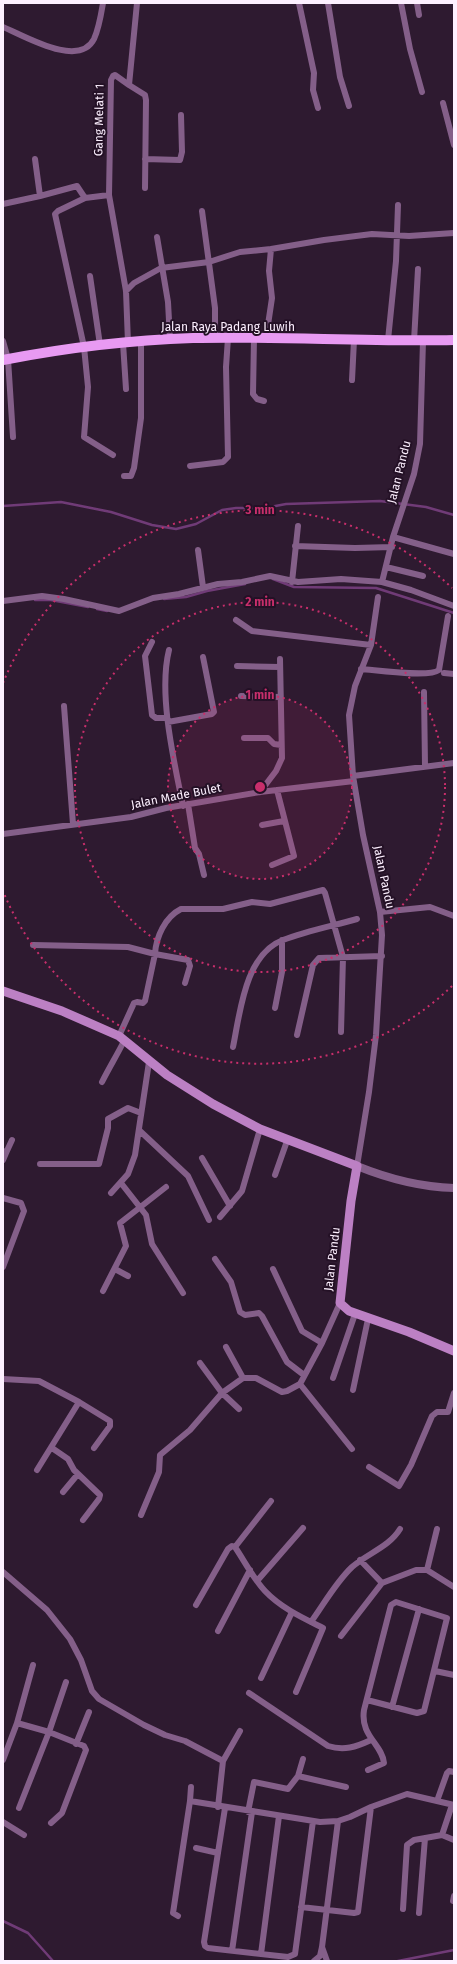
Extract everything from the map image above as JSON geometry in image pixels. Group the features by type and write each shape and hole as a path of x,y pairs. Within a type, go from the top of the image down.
{"main road":[{"name":"Jalan Raya Padang Luwih","path":"5,360 84,347 170,339 266,338 419,341 454,340"},
{"path":"3,992 79,1017 122,1039 167,1075 213,1104 260,1129 287,1141 356,1166"},
{"name":"Jalan Pandu","path":"356,1166 340,1303 344,1308 355,1314 409,1332 454,1351"}],"street":[{"path":"3,27 46,46 70,53 88,46 93,41 98,28 103,3"},
{"path":"137,3 129,85 145,95 146,100 145,188"},
{"path":"299,3 314,73 313,90 318,108"},
{"path":"328,3 340,77 349,106"},
{"path":"401,3 411,56 422,92"},
{"path":"417,3 420,15"},
{"name":"Gang Melati 1","path":"109,195 112,77 116,75 129,85"},
{"path":"443,103 454,145"},
{"path":"145,159 180,160 182,152 181,115"},
{"path":"36,159 40,196"},
{"path":"3,204 77,186 85,198"},
{"path":"113,456 84,437 88,387 84,347 55,214 58,211 85,198 109,195 126,291 126,389"},
{"path":"388,340 397,236 398,206"},
{"path":"202,211 215,308 216,338"},
{"path":"126,291 134,283 161,268 209,262 240,252 271,249 372,234 397,236 454,233"},
{"path":"157,237 161,268 168,302 170,339"},
{"path":"266,338 272,298 269,271 271,249"},
{"name":"Jalan Pandu","path":"382,582 392,547 393,537 408,492 420,444 418,269"},
{"path":"90,276 100,345"},
{"path":"190,466 223,462 228,457 226,367 228,338"},
{"path":"254,338 253,394 257,400 264,401"},
{"path":"352,380 354,340"},
{"path":"3,341 13,437"},
{"path":"124,476 131,476 134,468 141,418 142,341"},
{"path":"292,582 298,526"},
{"path":"393,537 454,554"},
{"path":"295,546 355,548 392,547"},
{"path":"198,550 203,587"},
{"path":"386,567 422,576"},
{"path":"3,601 42,596 64,599 119,612 149,599 179,594 203,587 242,582 265,576 292,582 341,579 382,582 411,590 454,606"},
{"name":"Jalan Pandu","path":"356,1166 369,1092 382,956 380,912 363,835 354,778 349,715 351,698 361,669 372,645 378,597"},
{"path":"361,669 424,674 436,672 439,670 448,616"},
{"path":"236,620 252,631 372,645"},
{"path":"152,642 145,656 152,715 156,718 168,720 211,714 214,712 203,657"},
{"path":"169,650 166,666 168,720 195,848 200,856 204,875"},
{"path":"260,792 279,767 282,758 280,659"},
{"path":"237,666 280,667"},
{"path":"444,673 454,674"},
{"path":"424,692 425,766"},
{"path":"241,696 280,697"},
{"path":"64,706 73,824"},
{"path":"244,738 268,738 274,744 281,745"},
{"name":"Jalan Made Bulet","path":"3,834 131,817 186,805 260,792 425,766 454,763"},
{"path":"272,865 294,856 277,790"},
{"path":"262,825 284,821"},
{"path":"102,1082 122,1039 134,1003 137,1002 143,1004 145,1000 156,943 160,931 174,913 181,909 223,909 252,902 270,904 321,889 326,893 343,957 341,1032"},
{"path":"380,912 430,907 454,916"},
{"path":"233,1047 246,989 253,970 264,953 282,940 357,919"},
{"path":"275,1008 282,972 282,940"},
{"path":"33,945 128,947 188,960 190,966 185,983"},
{"path":"297,1036 314,962 319,958 382,956"},
{"path":"111,1193 121,1183 132,1165 140,1131 141,1113 149,1062"},
{"path":"40,1164 99,1164 108,1128 108,1119 128,1108 141,1113"},
{"path":"220,1217 242,1191 260,1129"},
{"path":"140,1131 188,1176 209,1220"},
{"path":"3,1160 4,1152 12,1140"},
{"path":"275,1175 287,1141"},
{"path":"202,1158 230,1206"},
{"path":"356,1166 396,1180 426,1187 454,1188"},
{"path":"121,1183 140,1206 148,1220 152,1244 183,1293"},
{"path":"104,1291 126,1243 120,1223 166,1187"},
{"path":"3,1198 21,1203 24,1211 3,1266"},
{"path":"215,1259 231,1282 240,1312 245,1315 259,1313 287,1362 304,1376"},
{"path":"115,1269 128,1276"},
{"path":"273,1269 302,1332 322,1343"},
{"path":"140,1515 159,1472 160,1455 190,1430 222,1393 243,1378 256,1378 277,1391 289,1390 300,1384 322,1343 340,1303"},
{"path":"333,1378 355,1314"},
{"path":"353,1390 368,1318"},
{"path":"226,1347 243,1378"},
{"path":"200,1363 222,1393 239,1409"},
{"path":"3,1379 39,1381 77,1404 110,1421 110,1426 94,1448"},
{"path":"300,1384 352,1449"},
{"path":"369,1467 399,1486 411,1465 432,1416 437,1412 448,1412 454,1393"},
{"path":"37,1470 52,1448 77,1404"},
{"path":"52,1448 68,1460 78,1474 100,1494 99,1499 82,1520"},
{"path":"63,1492 78,1474"},
{"path":"196,1604 228,1549 232,1546 235,1547 271,1501"},
{"path":"257,1581 303,1528"},
{"path":"311,1622 344,1576 360,1560 393,1540 400,1529"},
{"path":"427,1570 436,1529"},
{"path":"235,1547 257,1581 272,1598 292,1612 323,1628 296,1692"},
{"path":"360,1560 382,1583"},
{"path":"218,1631 250,1570"},
{"path":"341,1636 382,1583 416,1570 427,1570 454,1587"},
{"path":"3,1572 47,1610 70,1639 81,1660 89,1686 95,1696 144,1725 165,1735 185,1741 223,1761"},
{"path":"367,1700 417,1713 424,1711 447,1618 396,1602 391,1605 367,1700 363,1717 371,1740 384,1763 368,1770"},
{"path":"392,1707 419,1609"},
{"path":"261,1678 292,1612"},
{"path":"3,1760 17,1723 33,1665"},
{"path":"435,1671 454,1675"},
{"path":"19,1808 49,1732 66,1682"},
{"path":"249,1693 328,1746 337,1749 350,1748 371,1740"},
{"path":"76,1744 89,1712"},
{"path":"17,1723 49,1732 85,1748 86,1754 62,1813 51,1823"},
{"path":"218,1807 223,1761 240,1731"},
{"path":"232,1951 254,1782 285,1789 291,1787 298,1776 303,1759"},
{"path":"437,1801 446,1773 449,1771 454,1772"},
{"path":"298,1776 346,1787"},
{"path":"178,1916 173,1913 191,1787"},
{"path":"190,1801 250,1812 327,1822 338,1821 407,1794 453,1805 442,1835"},
{"path":"301,1907 354,1913 359,1910 371,1807"},
{"path":"225,1808 204,1944 208,1948 288,1957 295,1954 312,1821"},
{"path":"261,1954 279,1816"},
{"path":"314,1961 320,1956 322,1947 338,1821"},
{"path":"3,1822 24,1835"},
{"path":"402,1909 406,1847 410,1842 442,1835 454,1840"},
{"path":"419,1913 426,1838"},
{"path":"196,1848 218,1853"},
{"path":"322,1947 327,1961"}],"waterway":[{"path":"3,506 61,502 111,512 152,525 176,529 196,524 222,510 236,508 265,508 286,504 380,501 426,507 454,515"},
{"path":"273,579 294,587 376,588 454,613"},
{"path":"164,599 186,597 207,591 245,584"},
{"path":"35,600 51,600 88,607"},
{"path":"97,609 107,611"},
{"path":"3,1921 28,1933 53,1961"},
{"path":"398,1961 454,1950"}]}
